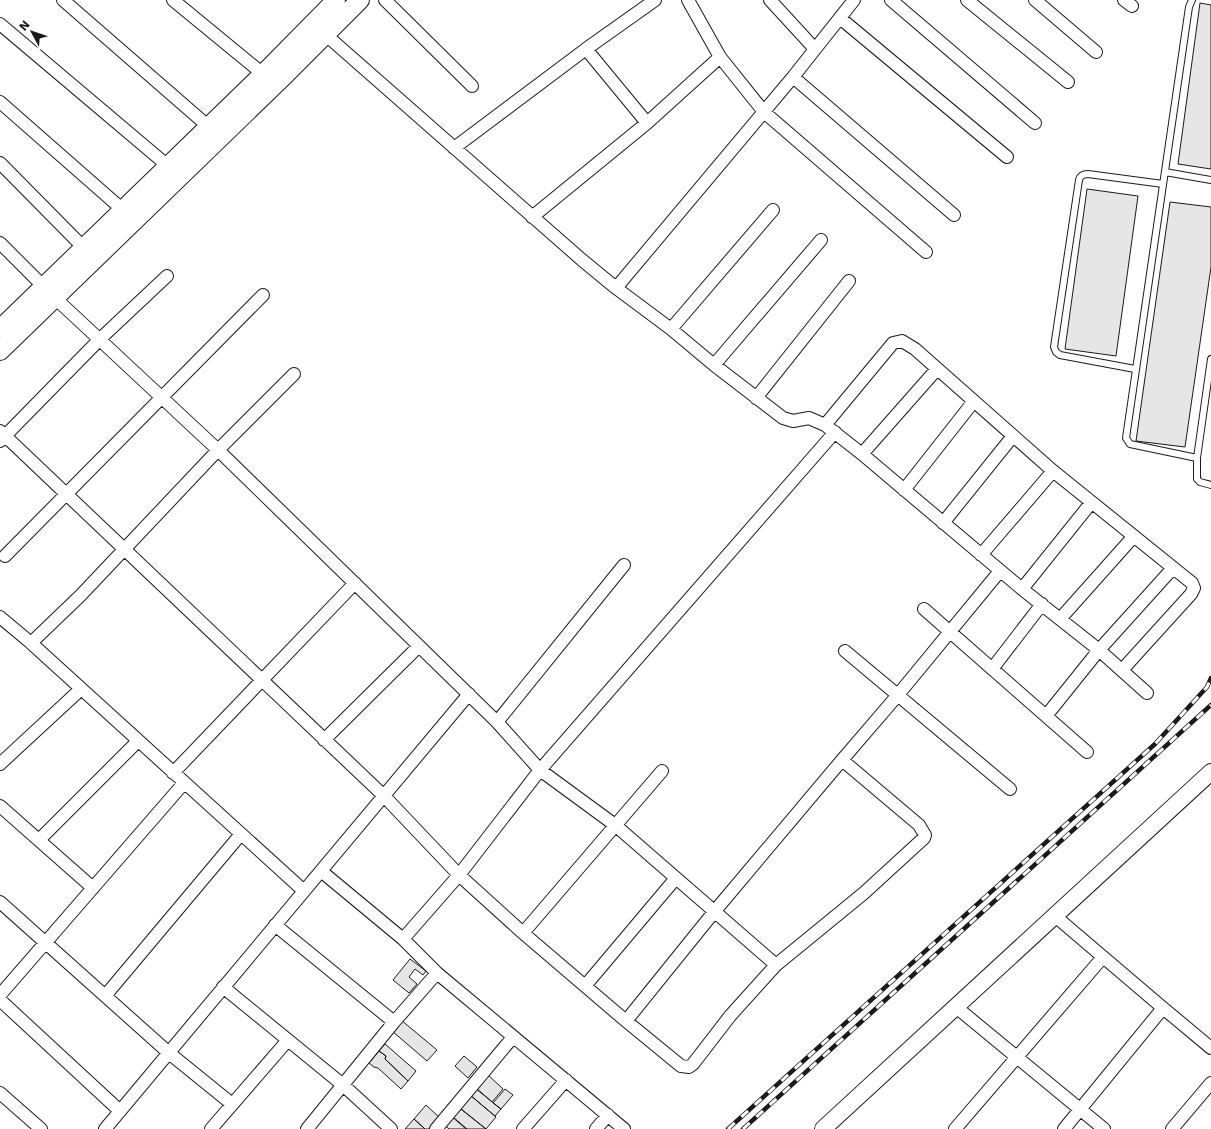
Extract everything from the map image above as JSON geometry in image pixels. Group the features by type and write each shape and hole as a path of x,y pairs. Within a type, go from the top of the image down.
{"main road":[{"path":"0,351 84,248 263,74 336,0"},
{"path":"0,329 49,292 326,35 360,0"}],"street":[{"path":"64,0 209,127"},
{"path":"173,0 263,74"},
{"path":"385,0 472,86"},
{"path":"454,148 586,49 655,0"},
{"path":"688,0 720,57 764,112 926,252"},
{"path":"770,0 815,49"},
{"path":"616,288 793,77 854,0"},
{"path":"891,0 1035,123"},
{"path":"967,0 1068,82"},
{"path":"1035,0 1096,52"},
{"path":"840,18 1007,158"},
{"path":"0,24 168,166"},
{"path":"326,35 532,217 616,288 671,329 714,365 783,418 791,421 809,418 825,425 835,432 1000,571 1099,650 1147,693"},
{"path":"586,49 647,123"},
{"path":"532,217 647,123 720,57"},
{"path":"793,77 954,215"},
{"path":"0,102 123,210"},
{"path":"0,163 84,248"},
{"path":"671,329 773,210"},
{"path":"714,365 821,240"},
{"path":"0,243 49,292 162,396 469,694 497,722 540,770 616,826 776,965"},
{"path":"167,276 100,339 2,436 66,494 384,796 459,875 523,933 672,1060 681,1066 689,1067 693,1064 730,1016 776,965 864,893 921,842 925,836 924,832 919,826 842,760"},
{"path":"756,398 849,281"},
{"path":"5,556 262,295"},
{"path":"825,425 888,347 895,341 902,341 909,344 1053,471 1192,583 1194,588 1193,590 1122,670"},
{"path":"862,454 937,369"},
{"path":"31,643 125,550 218,450 294,374"},
{"path":"904,490 974,401"},
{"path":"403,939 459,875 540,770 835,432"},
{"path":"943,523 1013,436"},
{"path":"981,555 1053,471"},
{"path":"1022,589 1091,503"},
{"path":"1060,619 1134,536"},
{"path":"497,722 624,565"},
{"path":"1046,716 1099,650 1173,568"},
{"path":"626,1021 714,912 897,696 1000,571"},
{"path":"173,773 355,584"},
{"path":"992,669 1042,604"},
{"path":"924,609 1087,752"},
{"path":"0,617 31,643 304,891"},
{"path":"324,740 419,646"},
{"path":"845,651 1010,790"},
{"path":"0,764 81,689"},
{"path":"105,1129 469,694"},
{"path":"39,840 138,741"},
{"path":"523,933 662,771"},
{"path":"823,1129 1211,772"},
{"path":"0,995 184,783"},
{"path":"0,806 93,888"},
{"path":"105,996 241,834"},
{"path":"321,871 403,939 437,973 624,1129"},
{"path":"585,986 676,878"},
{"path":"0,902 169,1053 232,1104"},
{"path":"1055,916 1211,1048"},
{"path":"275,925 394,1022"},
{"path":"955,1129 1103,957"},
{"path":"307,1129 394,1022 437,973"},
{"path":"224,987 343,1085 391,1129"},
{"path":"0,1000 120,1111"},
{"path":"956,1007 1079,1110 1104,1129"},
{"path":"1064,1129 1162,1008"},
{"path":"436,1129 513,1037"},
{"path":"211,1129 288,1040"},
{"path":"523,1129 566,1080"},
{"path":"1172,1129 1211,1083"},
{"path":"0,1093 28,1125 41,1129"},
{"path":"596,1129 608,1115"}],"lane":[{"path":"1192,0 1189,7 1126,435 1128,442 1132,444 1197,458"},
{"path":"1165,172 1211,180"},
{"path":"1136,370 1058,354 1054,350 1057,324 1078,180 1080,177 1084,174 1088,174 1163,184"},
{"path":"1211,360 1197,458 1197,479 1200,482 1211,485"}],"building":[{"path":"1200,3 1211,5 1211,169 1178,164"},
{"path":"1087,189 1138,196 1116,356 1065,349"},
{"path":"1170,202 1211,207 1211,267 1185,447 1136,441"},
{"path":"410,959 426,971 423,975 415,969 409,977 417,984 409,993 393,980"},
{"path":"401,1020 437,1050 427,1061 392,1031"},
{"path":"385,1044 416,1071 408,1081 385,1059 386,1056 379,1051"},
{"path":"379,1051 386,1056 385,1059 408,1081 401,1089 378,1068 369,1063"},
{"path":"464,1056 477,1067 468,1078 455,1066"},
{"path":"487,1074 503,1089 492,1102 475,1087"},
{"path":"475,1088 501,1109 495,1116 470,1095"},
{"path":"505,1089 513,1095 501,1109 493,1103"},
{"path":"470,1095 496,1117 486,1129 457,1106"},
{"path":"426,1105 441,1119 432,1129 425,1129 414,1119"},
{"path":"460,1108 486,1129 467,1129 452,1116"},
{"path":"450,1115 466,1129 449,1129 443,1124"},
{"path":"414,1119 425,1129 405,1129"}],"railway":[{"path":"728,1129 1155,744 1207,687 1211,678"},
{"path":"743,1129 1211,705"}]}
